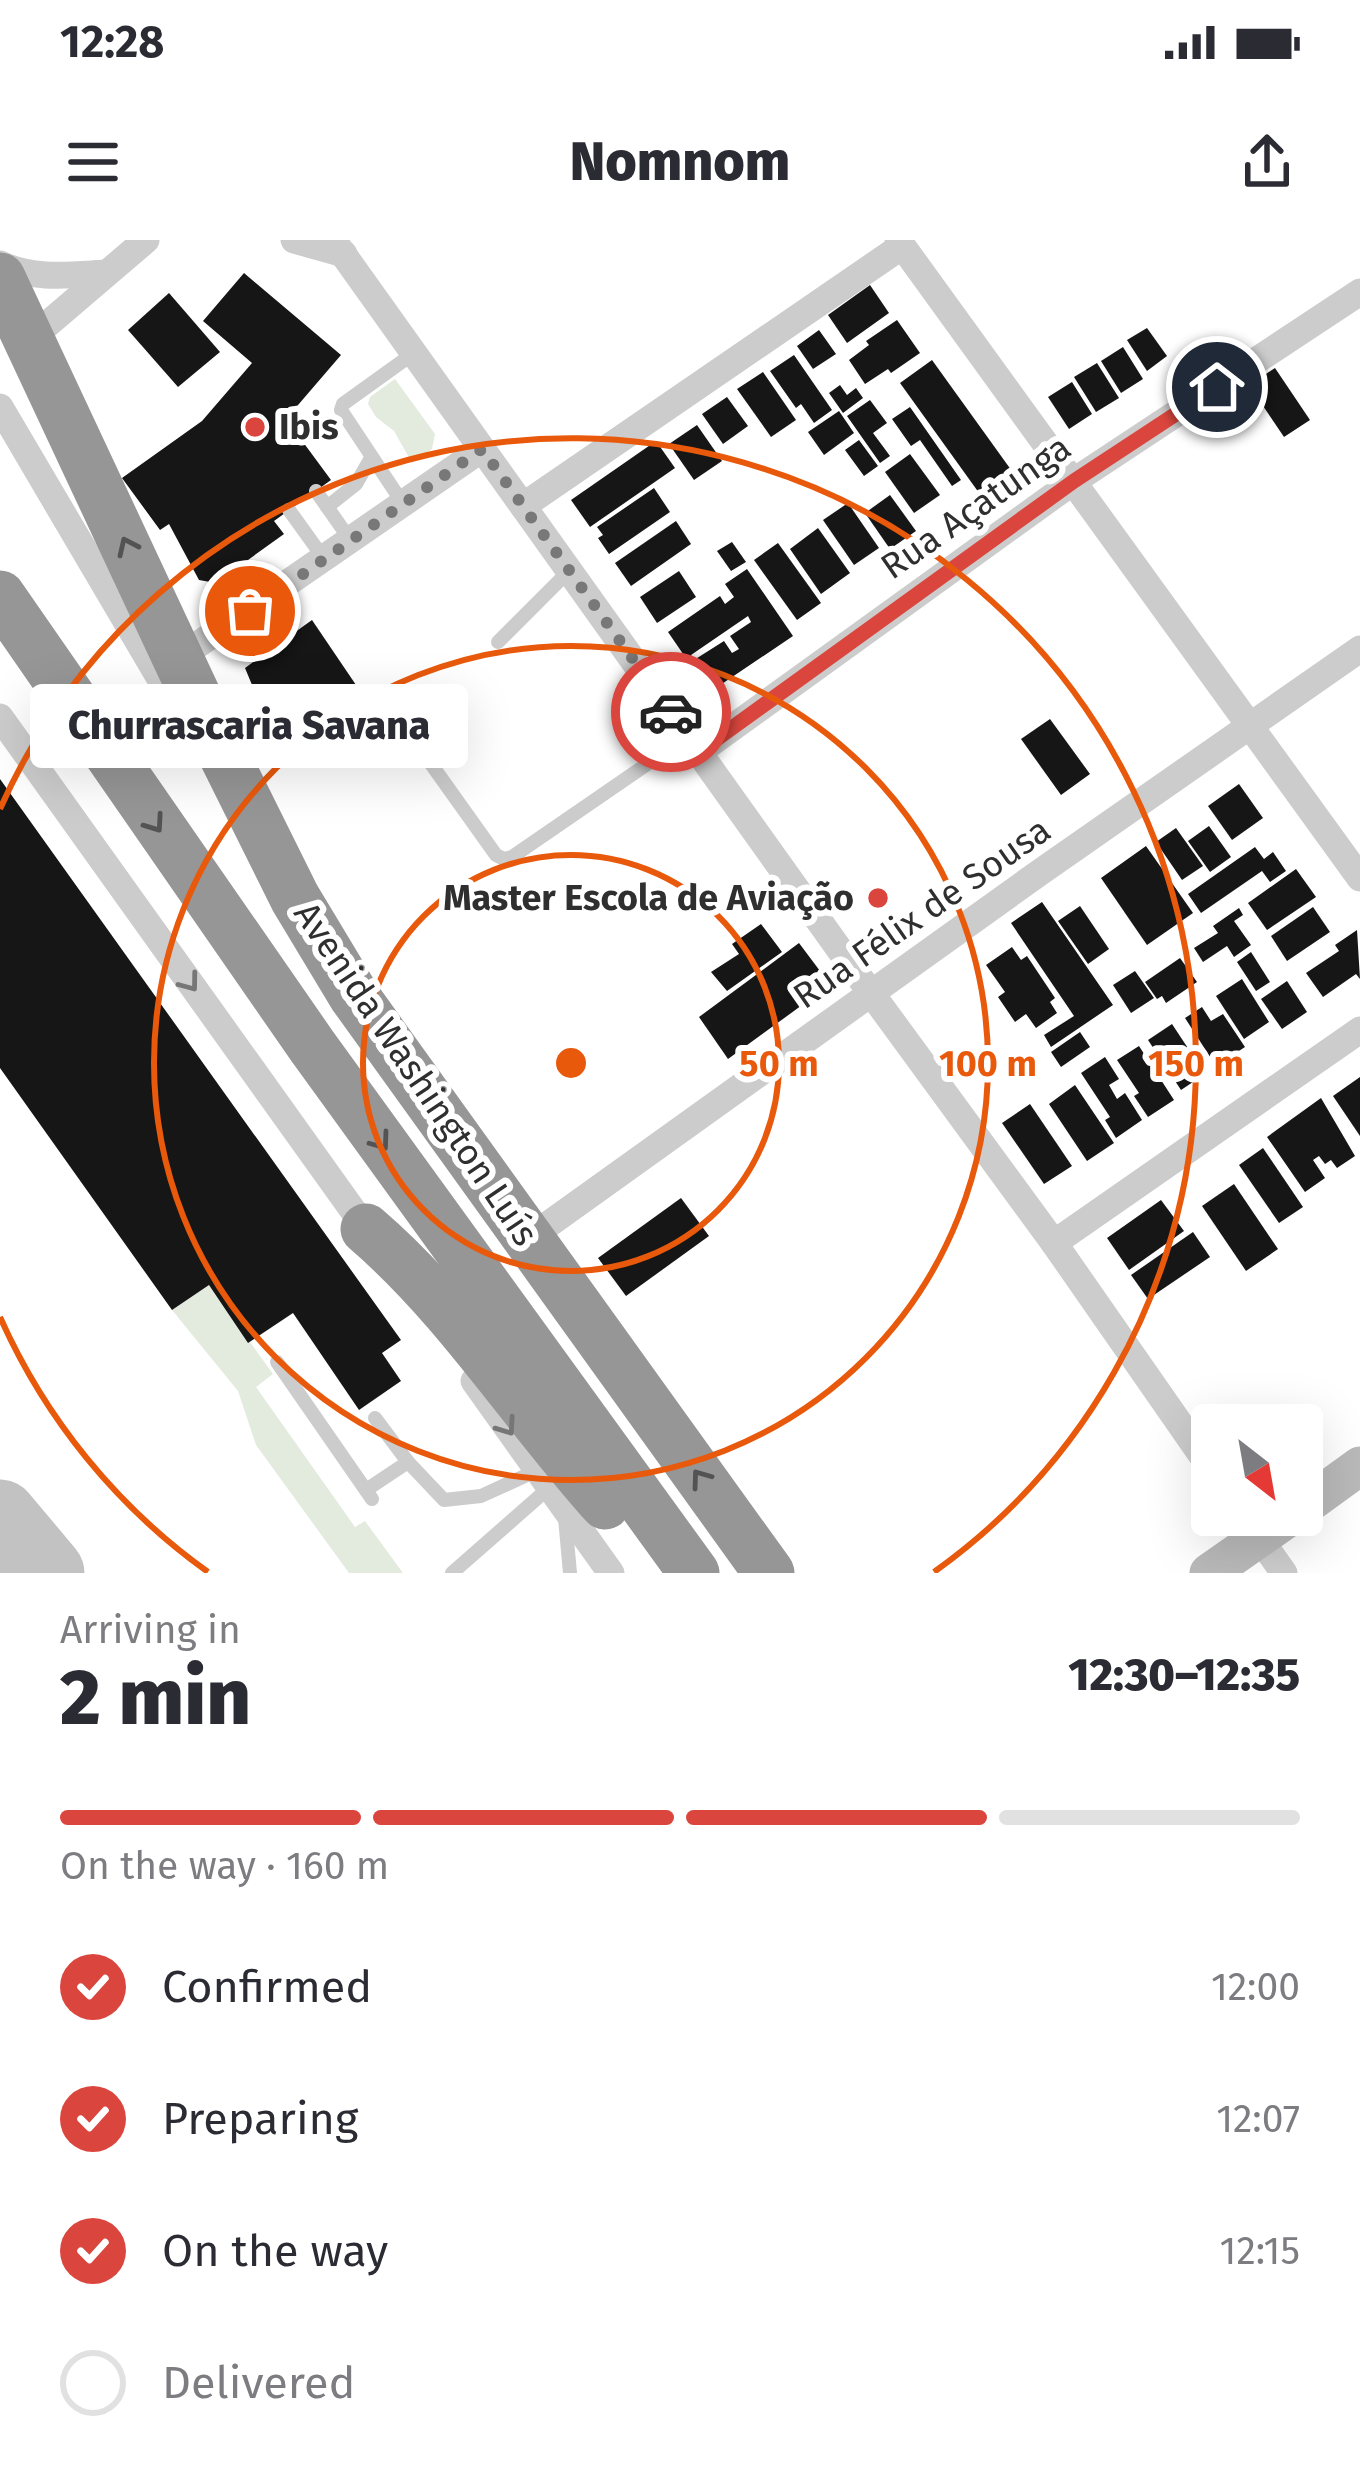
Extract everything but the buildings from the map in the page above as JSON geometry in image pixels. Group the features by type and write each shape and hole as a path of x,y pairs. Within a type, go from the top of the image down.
{"highway":[{"name":"Avenida Washington Luís","path":"0,278 295,898 354,996 769,1573"},
{"name":"Avenida Washington Luís","path":"0,596 299,1028 694,1573"},
{"path":"366,1229 408,1265 532,1420 658,1562 675,1573"}],"street":[{"path":"29,340 146,240"},
{"path":"294,240 339,247 1191,1440"},
{"path":"524,506 900,243 1360,878"},
{"path":"0,264 47,276 106,273"},
{"name":"Rua Açatunga","path":"694,743 1074,481 1360,292"},
{"path":"0,407 159,677 211,729"},
{"path":"180,657 482,449"},
{"name":"Rua Félix de Sousa","path":"528,1239 1360,649"},
{"path":"0,717 611,1573"},
{"path":"1054,1243 1360,1030"},
{"path":"1323,1493 1360,1466"},
{"path":"1209,1573 1243,1536"},
{"path":"1257,1536 1284,1573"}],"lane":[{"path":"404,505 343,418 344,404 414,353"},
{"path":"327,507 356,484 371,458"},
{"path":"316,491 351,542"},
{"path":"289,510 325,560"},
{"path":"498,642 569,572"},
{"path":"409,733 496,855 504,859 694,743"},
{"path":"277,1362 369,1494 408,1462"},
{"path":"374,1418 444,1500 551,1488"},
{"path":"452,1573 551,1488"},
{"path":"551,1488 570,1573"}],"shaded area":[{"path":"395,379 435,434 432,449 412,463 394,431 368,404 370,397"},
{"path":"209,1285 273,1374 256,1387 355,1527 365,1521 403,1573 349,1573 256,1445 238,1391 172,1310"}],"taxiway":[{"path":"0,1517 47,1573"}],"way so far":[{"path":"250,611 482,449 671,712"}],"place":[{"name":"Ibis","path":"255,427"},
{"name":"Churrascaria Savana","path":"250,611"},
{"name":"Master Escola de Aviação","path":"878,898"}],"route":[{"path":"671,712 700,751 1074,481 1217,387"}]}
